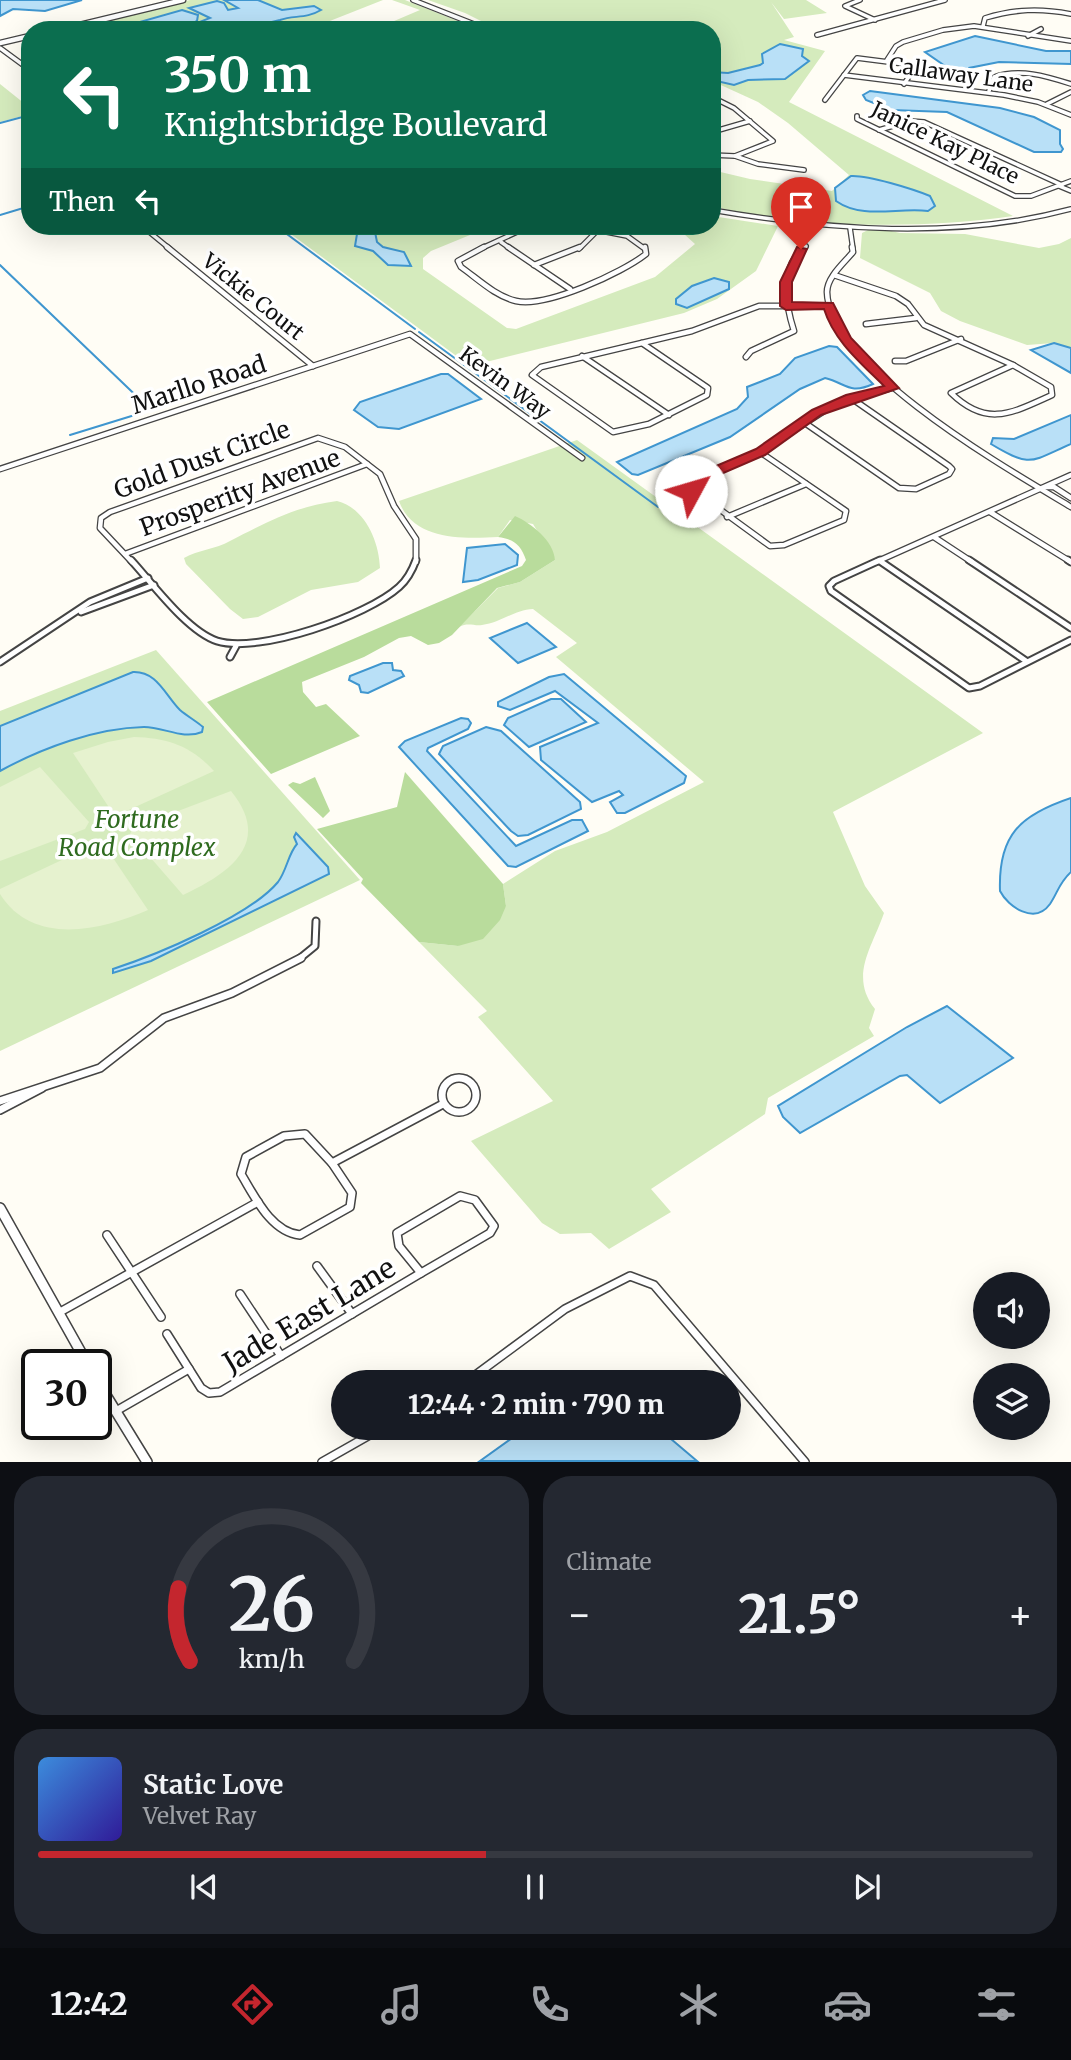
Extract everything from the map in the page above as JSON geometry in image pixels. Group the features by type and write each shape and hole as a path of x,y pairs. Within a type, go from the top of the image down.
{"street":[{"path":"96,21 183,0"},
{"path":"414,0 466,21"},
{"path":"860,0 845,6 876,20"},
{"path":"817,35 945,0"},
{"path":"983,26 985,18 1035,6 1071,14"},
{"path":"887,60 896,46 903,42 948,29 983,26 1028,36 1071,41"},
{"path":"1028,36 1041,29"},
{"path":"0,46 21,39"},
{"path":"0,46 21,63"},
{"path":"825,100 857,58 887,60 914,66 904,84"},
{"path":"989,91 994,77 1005,74 1032,74 1071,84"},
{"name":"Callaway Lane","path":"844,75 904,84 989,91 1047,104 1071,115"},
{"path":"1047,104 1071,92"},
{"path":"721,101 773,141 735,156"},
{"name":"Janice Kay Place","path":"857,116 857,119 1015,196 1031,196 1062,185"},
{"path":"721,129 750,121"},
{"path":"879,130 910,121 924,122 1071,189"},
{"path":"721,155 804,170"},
{"path":"1062,185 1071,181"},
{"path":"721,211 811,226 850,228 980,225 1028,219 1071,209"},
{"path":"850,228 853,252 834,275 827,290 828,306 846,341 892,388 934,420 1071,507"},
{"name":"Vickie Court","path":"153,235 313,366"},
{"path":"514,235 463,256 458,261 461,267 510,299 522,302 570,289 629,267 646,254 645,246 635,239 619,235"},
{"path":"534,265 582,247 593,235"},
{"path":"501,242 570,289"},
{"path":"746,358 751,351 794,331 786,306 786,282 797,255 806,246"},
{"path":"834,275 871,285 896,296 908,304 916,318 932,329 961,339 1013,365 1051,387 1052,395 1002,416 981,414 951,393 955,388 1013,365"},
{"path":"641,342 708,388 707,395 668,415 624,432 613,432 532,375 541,367 582,356 641,342 692,331 760,306 828,306"},
{"path":"866,324 916,318"},
{"name":"Marllo Road","path":"0,469 410,334"},
{"name":"Kevin Way","path":"410,334 582,458"},
{"path":"895,361 906,361 961,339"},
{"path":"582,356 668,415"},
{"path":"760,452 846,511 844,520 777,547 764,543 691,491 690,484 760,452 817,413 851,398 892,388"},
{"path":"805,423 899,488 916,489 949,474 952,469 949,466 851,398"},
{"name":"Gold Dust Circle","path":"318,438 339,442 367,464 386,482 393,503 416,539 416,562 411,576 398,590 382,599 262,645 236,646 217,642 201,633 100,528 101,517 110,512 318,438"},
{"name":"Prosperity Avenue","path":"125,554 367,464"},
{"path":"1071,475 834,581 829,586 831,591 969,688 979,686 1071,640"},
{"path":"727,517 806,484"},
{"path":"1043,487 1054,487 1071,498"},
{"path":"990,512 1071,562"},
{"path":"934,537 1071,628"},
{"path":"880,561 1026,661"},
{"path":"0,662 100,597 148,578"},
{"path":"75,614 154,585"},
{"path":"230,657 236,646"},
{"path":"0,1110 42,1088 100,1068 164,1018 232,993 297,961 315,946 316,921"},
{"path":"464,1079 478,1089 478,1099 465,1110 453,1110 443,1104 441,1088 451,1081 464,1079"},
{"path":"0,1101 33,1087 42,1088"},
{"path":"332,1163 443,1104"},
{"path":"305,1135 332,1163 352,1193 350,1207 311,1232 295,1237 280,1230 258,1202 241,1174 246,1157 284,1136 305,1135"},
{"name":"Jade East Lane","path":"167,1334 201,1388 209,1394 220,1392 489,1233 494,1226 492,1220 475,1200 460,1196 397,1233 399,1246 421,1273"},
{"path":"60,1312 258,1202"},
{"path":"0,1208 80,1349"},
{"path":"107,1235 162,1317"},
{"path":"317,1266 352,1314"},
{"path":"483,1370 572,1306 610,1283 629,1276 654,1285 727,1370"},
{"path":"240,1294 281,1356"},
{"name":"Jade East Lane","path":"116,1411 189,1369"},
{"path":"741,1386 805,1461"},
{"path":"112,1405 147,1461"},
{"path":"322,1461 360,1440"}],"green space":[{"path":"190,0 383,0 330,21 104,21"},
{"path":"392,0 405,0 458,21 394,21 420,10"},
{"path":"428,0 806,0 827,13 784,19 771,2 794,37 784,40 825,51 789,102 1013,216 902,225 822,223 746,214 721,208 721,172 832,191 849,175 788,123 758,102 721,85 721,21 481,21"},
{"path":"0,84 21,101 21,116 0,122"},
{"path":"721,217 778,226 756,271 717,299 684,313 470,366 292,235 470,235 431,251 423,258 423,269 507,328 516,329 655,277 695,244 685,235 721,235"},
{"path":"874,227 900,233 965,234 1039,248 1059,244 1071,238 1071,348 1054,343 1027,345 960,321 941,311 930,293 860,258 862,233"},
{"path":"577,440 983,733 833,812 865,886 884,913 863,973 867,997 875,1009 869,1028 874,1036 768,1098 765,1114 651,1189 671,1212 609,1249 591,1233 560,1234 542,1223 471,1141 553,1101 478,1017 487,1011 419,942 458,946 506,906 503,884 555,851 607,832 704,782 556,657 577,643 533,609 489,624 459,627 498,588 520,582 555,560 533,524 510,520 498,537 441,535 416,524 399,501"},
{"path":"337,501 347,505 363,518 377,547 380,568 358,582 311,590 258,617 243,619 186,564 184,558 225,544 281,516"},
{"path":"515,516 541,534 551,546 555,560 520,582 497,588 452,635 439,643 428,645 411,636 399,638 364,657 302,682 303,692 316,707 326,704 360,736 271,774 207,702 522,566 526,560 522,550 513,541 498,537"},
{"name":"Fortune Road Complex","path":"156,650 360,880 0,1051 0,711"},
{"path":"134,737 158,739 178,745 197,755 214,771 122,813 112,812 73,753"},
{"path":"40,767 89,822 85,829 0,861 0,787"},
{"path":"405,772 503,884 506,906 500,920 483,939 458,946 419,942 361,883 363,879 317,829 397,807"},
{"path":"315,777 330,811 323,818 288,785 293,782 300,784"},
{"path":"231,791 243,809 248,826 247,841 230,866 183,895 130,834 133,828"},
{"path":"96,844 105,846 148,910 90,928 49,928 31,922 14,911 0,894 0,889"}],"water":[{"path":"0,0 82,0 45,11 13,9 0,16"},
{"path":"224,0 258,0 282,10 314,6 321,10 310,15 277,21 202,21 210,18 189,8 217,1 224,3 228,10 238,8"},
{"path":"182,10 198,15 197,21 143,21"},
{"path":"975,36 1046,51 1071,51 1071,64 999,62 969,68 965,76 944,75 945,66 925,52"},
{"path":"780,44 803,49 802,56 809,61 785,79 748,80 734,85 721,82 721,73 763,63 762,54"},
{"path":"870,91 1000,108 1034,117 1060,130 1060,144 1063,149 1061,152 1034,152 947,112 891,110 866,100 863,95"},
{"path":"851,176 879,180 922,193 930,196 935,206 928,211 881,212 846,207 836,201 835,188"},
{"path":"357,235 376,235 377,242 383,247 404,252 411,266 388,265 373,251 355,246"},
{"path":"714,278 729,282 729,289 687,308 676,304 676,299 692,286"},
{"path":"1054,343 1071,348 1071,373 1031,350"},
{"path":"829,346 837,347 873,384 853,388 825,378 800,389 730,437 638,475 632,474 617,462 737,409 748,397 747,387 780,374 795,358"},
{"path":"441,374 448,374 481,399 399,429 378,427 354,410 360,402"},
{"path":"1071,415 1071,444 1038,458 1031,460 1015,457 991,444 993,438 1014,439"},
{"path":"505,544 518,555 517,565 478,580 463,582 467,548"},
{"path":"527,623 556,647 518,663 490,638"},
{"path":"383,663 392,663 393,670 401,671 404,676 368,693 361,692 359,685 349,680 350,676"},
{"path":"133,672 148,675 160,685 180,710 203,727 202,732 188,735 144,727 107,731 51,747 0,771 0,726"},
{"path":"564,674 686,776 684,783 625,813 617,813 610,802 623,795 619,791 592,802 541,760 540,747 598,723 555,691 510,710 498,706 498,702 549,677"},
{"path":"551,699 561,699 586,722 529,747 504,725 508,718"},
{"path":"461,718 468,719 471,723 468,729 428,748 427,751 516,846 572,820 582,820 588,831 516,867 508,866 399,747 405,741"},
{"path":"486,727 501,731 580,802 581,809 528,835 518,836 511,831 439,754 443,746"},
{"path":"1071,798 1071,872 1044,910 1030,913 1015,908 1000,891 1000,872 1008,841 1026,820"},
{"path":"296,833 328,867 329,874 151,961 113,973 113,969 225,921 265,895 281,877 297,844 294,837"},
{"path":"947,1006 1013,1058 940,1103 907,1075 900,1076 800,1133 783,1117 778,1106 907,1027"},
{"path":"509,1440 672,1440 697,1461 480,1461"}],"waterway":[{"path":"0,123 21,117"},
{"path":"0,215 21,209"},
{"path":"288,235 415,329"},
{"path":"0,265 151,410 70,435"},
{"path":"419,332 658,507"}],"route":[{"path":"691,491 690,484 695,480 760,452 817,413 851,398 892,388 846,341 828,306 786,306 786,282 801,249"}]}
